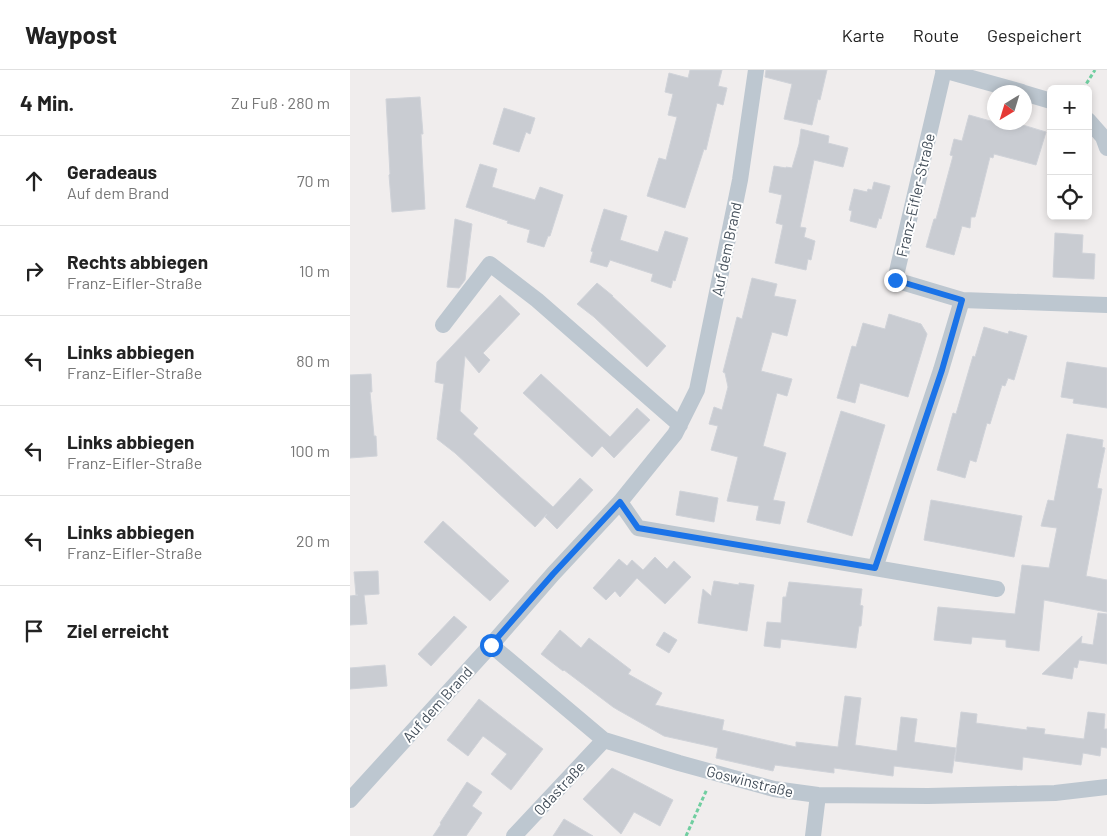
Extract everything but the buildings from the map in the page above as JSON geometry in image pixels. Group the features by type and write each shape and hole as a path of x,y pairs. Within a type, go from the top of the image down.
{"street":[{"name":"Auf dem Brand","path":"350,800 620,502 675,434 697,390 740,180 756,70"},
{"path":"944,70 996,85"},
{"name":"Franz-Eifler-Straße","path":"944,70 895,280 962,300 1107,304"},
{"path":"1032,96 1047,100"},
{"path":"1092,124 1104,136 1107,148"},
{"path":"443,325 490,264 537,300 680,425"},
{"path":"875,568 942,370 962,300"},
{"path":"620,502 638,528 997,589"},
{"name":"Goswinstraße","path":"491,645 604,740 774,789 818,795 928,796 1055,793 1107,787"},
{"name":"Odastraße","path":"514,836 604,740"},
{"path":"813,836 818,795"}],"path":[{"path":"1086,85 1095,70"},
{"path":"686,836 715,773"}],"route":[{"path":"491,645 553,574 620,502 638,528 875,568 942,370 962,300 895,280"}]}
